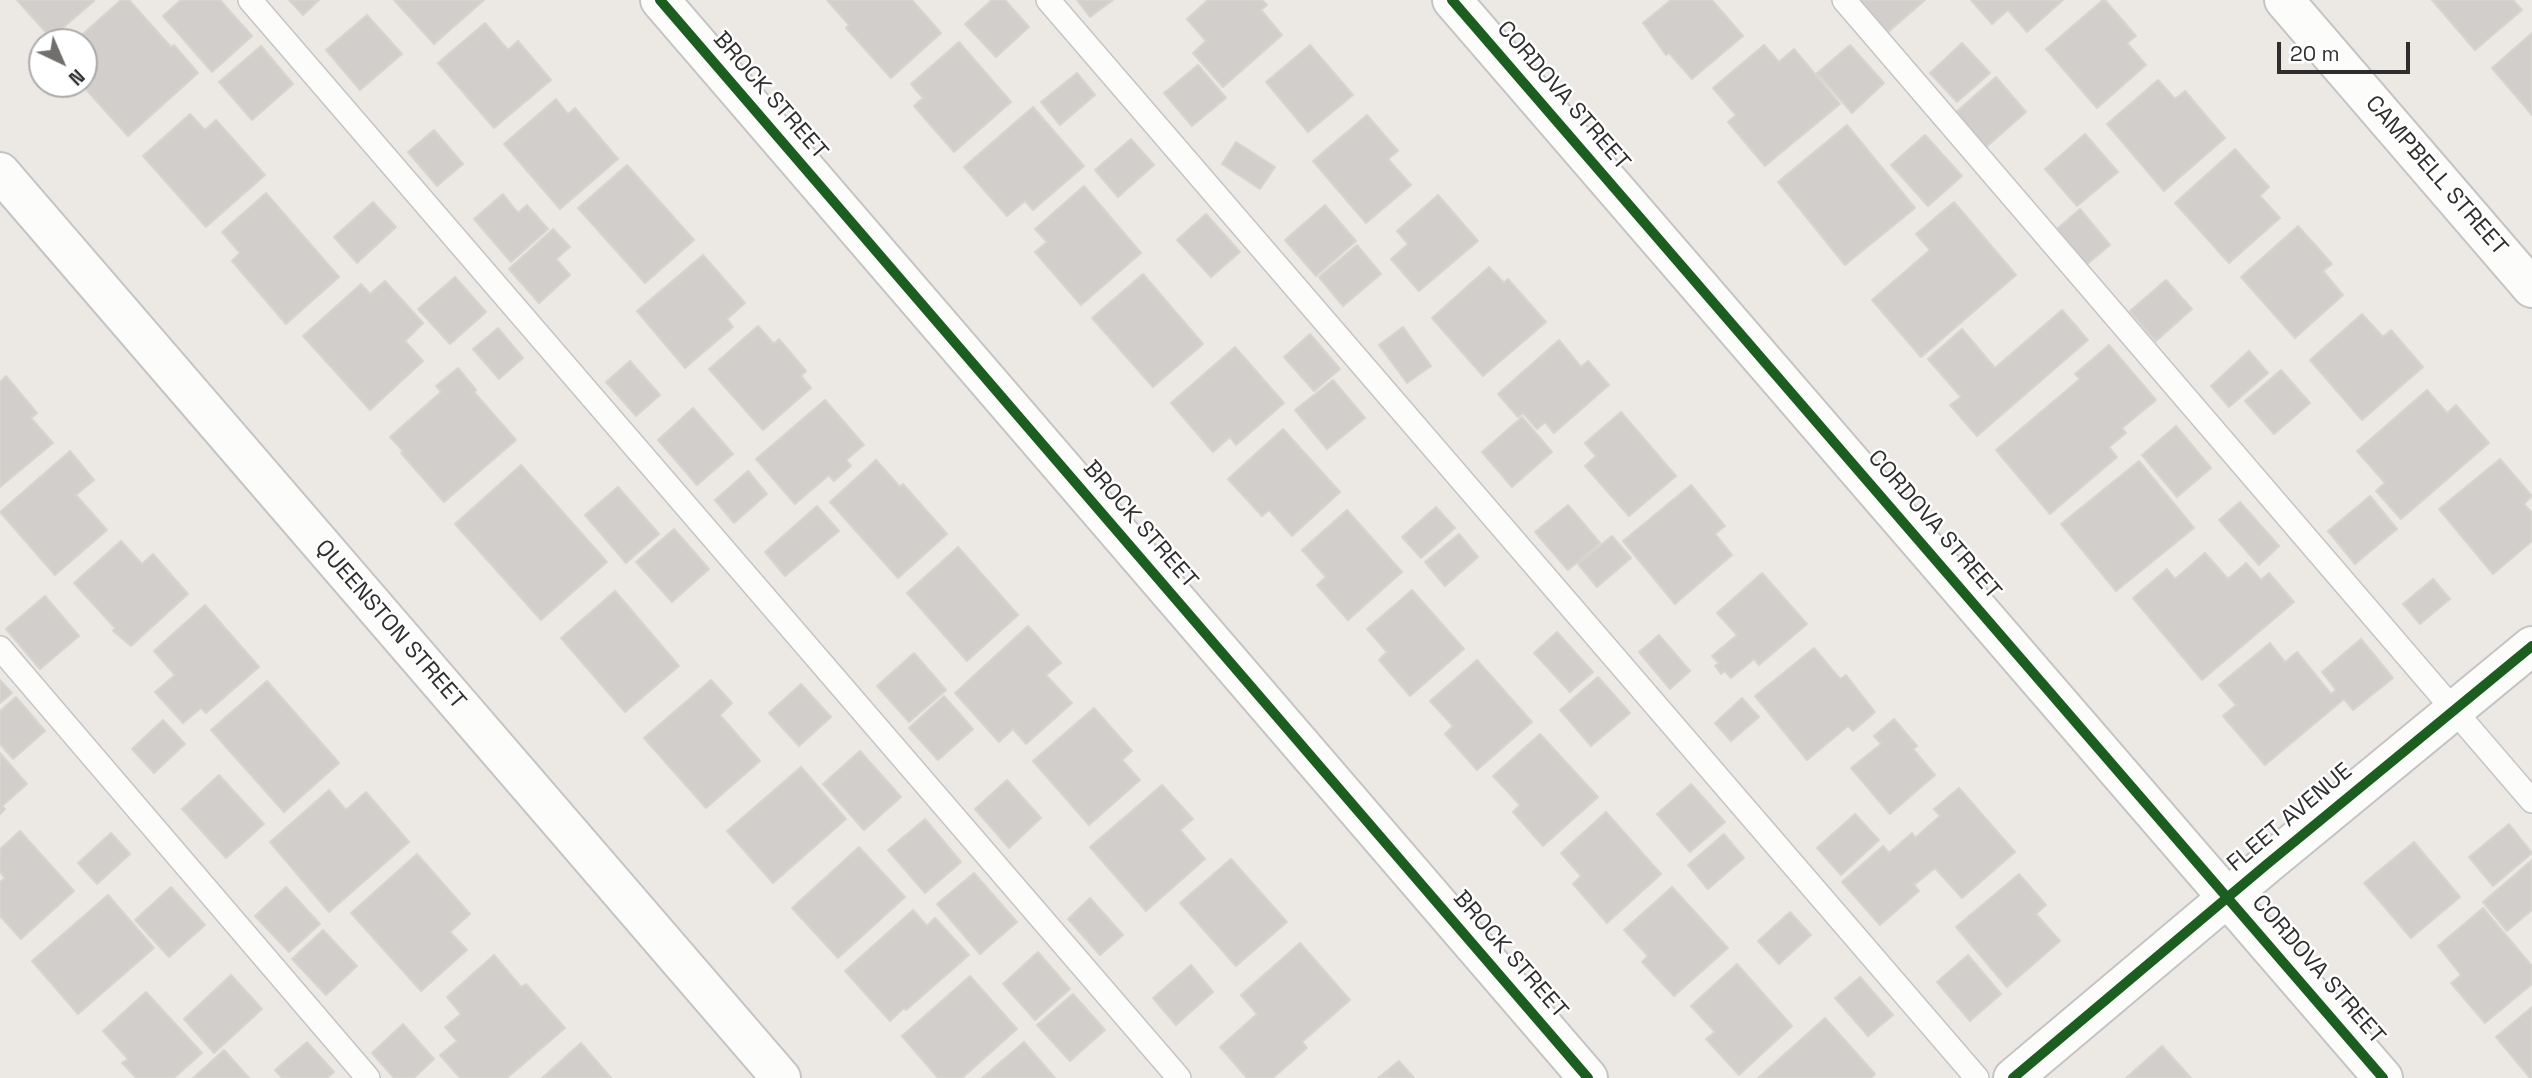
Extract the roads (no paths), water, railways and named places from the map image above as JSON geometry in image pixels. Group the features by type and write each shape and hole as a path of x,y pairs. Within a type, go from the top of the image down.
{"street":[{"name":"BROCK STREET","path":"660,0 1588,1078"},
{"name":"CORDOVA STREET","path":"1452,0 2383,1078"},
{"name":"CAMPBELL STREET","path":"2284,0 2532,288"},
{"name":"QUEENSTON STREET","path":"0,172 781,1078"},
{"name":"FLEET AVENUE","path":"2013,1078 2227,897 2532,646"}],"lane":[{"path":"250,0 1179,1078"},
{"path":"1048,0 1977,1078"},
{"path":"1844,0 2532,801"},
{"path":"0,648 369,1078"}]}
